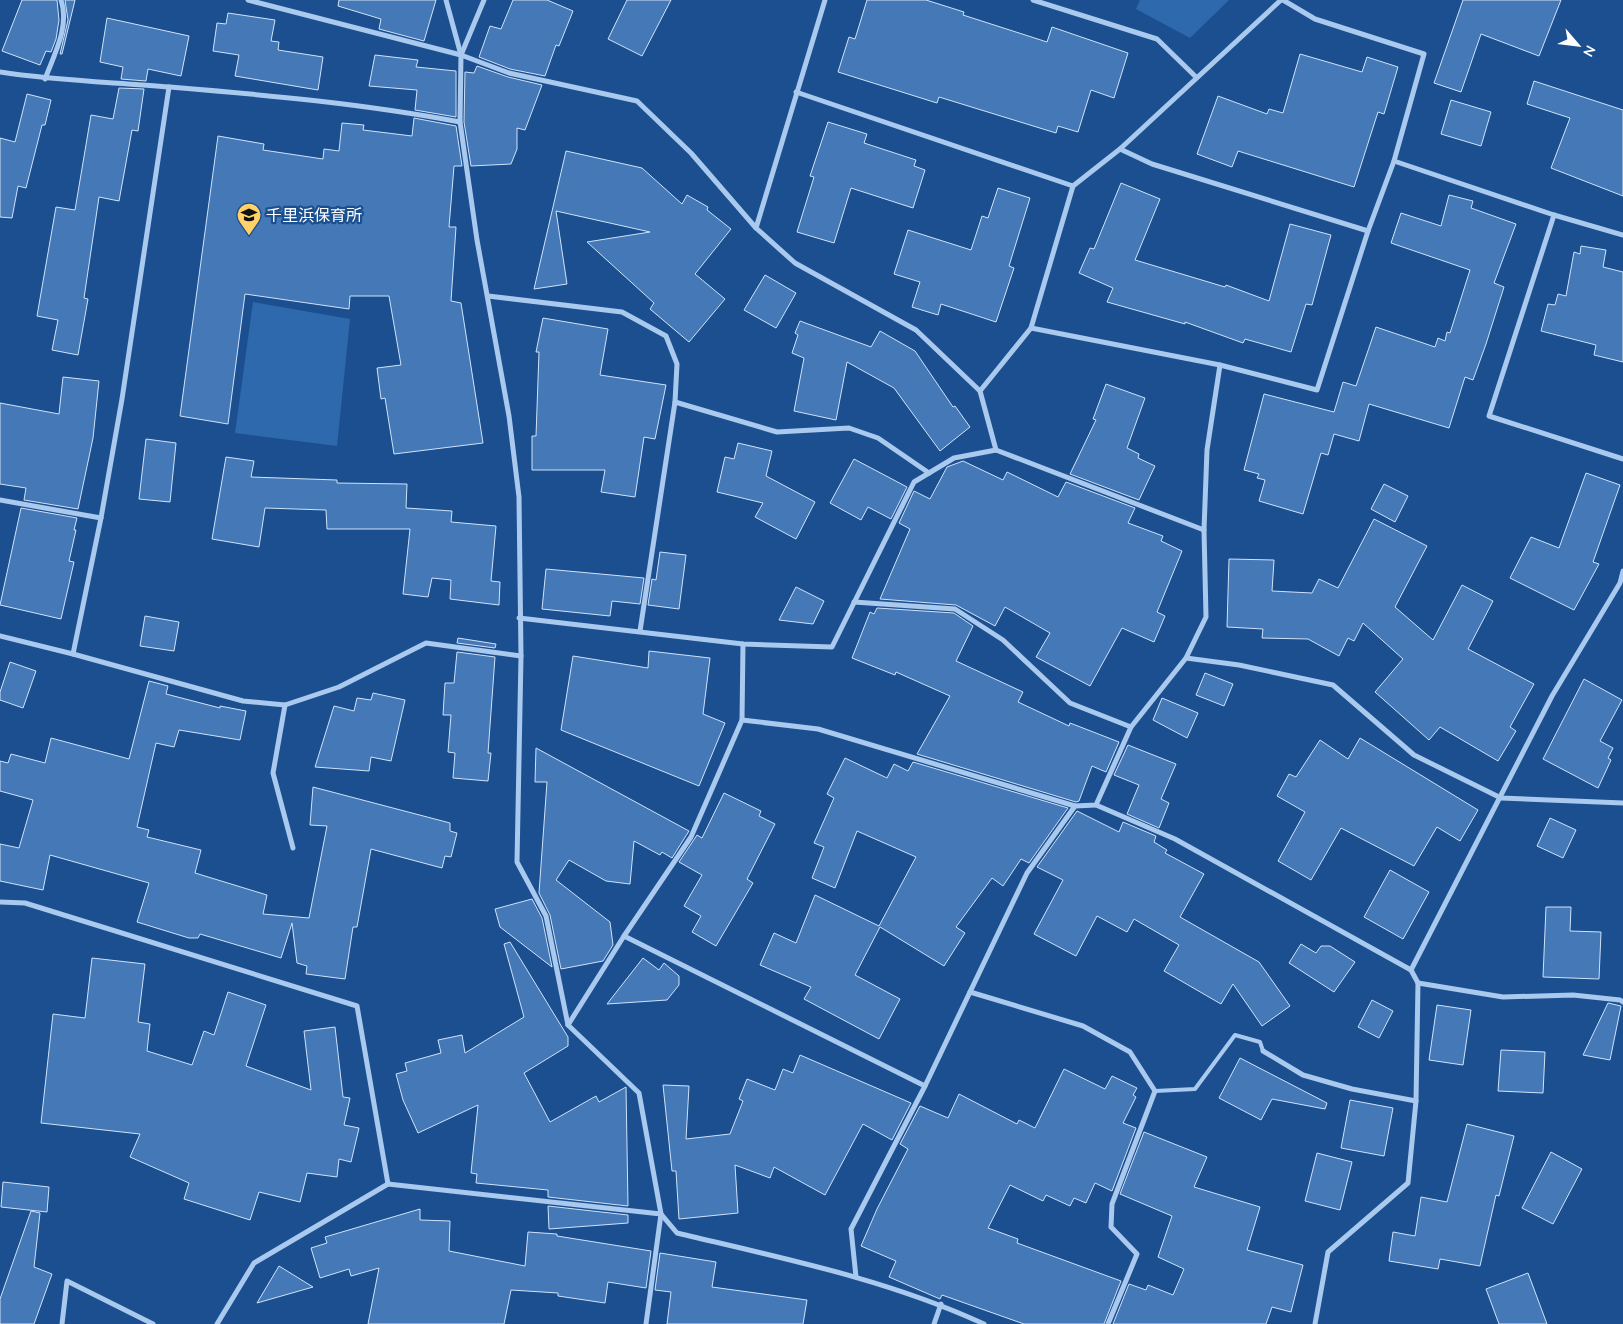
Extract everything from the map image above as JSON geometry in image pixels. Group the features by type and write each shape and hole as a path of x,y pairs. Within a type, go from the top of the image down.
{"street":[{"path":"45,79 62,35 63,6 61,0"},
{"path":"248,0 461,55 509,73 637,101 691,153 756,228 795,263 916,330 980,391 996,450"},
{"path":"446,0 461,55 460,122 477,240 509,416 518,497 521,656 517,862 546,916 568,1025 640,1093 661,1214 646,1324"},
{"path":"461,55 484,0"},
{"path":"756,228 825,0"},
{"path":"1032,0 1157,39 1196,77"},
{"path":"980,391 1032,328 1073,186 1120,149 1196,77 1282,0 1316,19 1424,54 1394,160 1368,231 1317,390 1220,365 1032,328"},
{"path":"0,72 45,79 169,87 393,109 460,122"},
{"path":"73,654 101,518 122,399 169,87"},
{"path":"796,92 1073,186"},
{"path":"1120,149 1152,164 1368,231"},
{"path":"1394,160 1554,215 1623,235"},
{"path":"1554,215 1489,416 1623,459"},
{"path":"488,296 622,312 666,336 677,364 675,402 640,631"},
{"path":"1096,805 1131,728 1186,658 1206,617 1204,530 1207,450 1220,365"},
{"path":"675,402 777,432 849,428 878,438 929,473"},
{"path":"519,618 744,644 832,647 914,482 954,458 996,450 1204,530"},
{"path":"0,500 101,518"},
{"path":"1411,970 1552,696 1620,584 1623,571"},
{"path":"854,602 955,610 1003,640 1070,703 1131,728"},
{"path":"0,636 243,701 285,704 339,686 426,643 521,656"},
{"path":"568,1025 624,936 691,837 742,720 744,644"},
{"path":"1186,658 1239,666 1333,685 1414,755 1501,798 1623,803"},
{"path":"285,704 273,773 293,848"},
{"path":"742,720 818,729 1075,806 1096,805 1175,839 1411,970 1418,983 1416,1100 1408,1183 1328,1252 1315,1324"},
{"path":"856,1277 851,1229 925,1086 1027,872 1075,806"},
{"path":"0,902 25,902 357,1006 388,1184"},
{"path":"624,936 925,1086"},
{"path":"1418,983 1503,997 1573,995 1620,1000 1623,1002"},
{"path":"970,992 1083,1026 1130,1052 1155,1091 1112,1204 1111,1227 1137,1254 1108,1324"},
{"path":"1263,1051 1303,1075 1352,1089 1416,1100"},
{"path":"216,1324 254,1263 388,1184 661,1214 677,1233 856,1277 942,1304 984,1324"},
{"path":"62,1324 67,1281 153,1324"},
{"path":"934,1324 942,1304"}],"lane":[{"path":"1155,1091 1195,1089 1235,1035 1260,1042 1263,1051"}],"shaded area":[{"path":"1140,0 1229,0 1190,38 1136,9"},
{"path":"253,302 350,319 337,446 235,433"}],"building":[{"path":"22,0 57,0 59,20 56,39 51,52 46,51 40,65 2,51"},
{"path":"65,0 75,0 62,54 60,54 68,20"},
{"path":"339,0 436,0 424,41 379,29 381,19 338,6"},
{"path":"513,0 547,0 573,11 559,46 556,45 545,76 510,69 479,57 490,26 501,29"},
{"path":"627,0 671,0 642,56 608,39"},
{"path":"867,0 926,0 964,12 963,15 1047,42 1052,27 1128,53 1114,98 1091,90 1078,132 1058,126 1056,133 939,97 937,103 838,72 849,37 855,39"},
{"path":"1463,0 1561,0 1539,56 1481,34 1461,92 1434,83"},
{"path":"228,13 275,20 271,41 279,42 278,50 323,57 318,90 235,76 239,55 213,51 217,23 226,24"},
{"path":"107,18 189,36 181,76 148,69 146,81 121,79 123,67 100,62"},
{"path":"1300,54 1362,72 1367,57 1398,67 1384,114 1378,112 1354,187 1238,151 1232,167 1197,154 1218,96 1267,114 1269,109 1283,113"},
{"path":"375,55 418,60 416,67 456,71 456,117 415,110 417,90 369,86"},
{"path":"477,66 508,77 542,85 525,130 517,128 517,149 511,164 471,166 464,122 465,72 474,73"},
{"path":"1534,81 1623,110 1623,196 1551,168 1570,118 1527,104"},
{"path":"119,88 144,89 138,131 132,130 119,201 99,197 84,298 88,299 78,355 52,350 58,320 37,316 56,207 75,210 91,115 113,119"},
{"path":"27,94 51,100 45,125 42,125 26,188 18,186 12,218 0,217 0,138 15,142"},
{"path":"1451,100 1491,112 1481,146 1441,134"},
{"path":"414,118 456,126 462,166 454,166 449,227 456,227 451,301 461,303 483,443 394,454 385,398 381,399 377,368 401,365 389,296 350,296 349,309 245,294 228,424 180,416 218,136 264,144 263,150 323,159 324,149 339,151 342,123 364,125 363,130 412,136"},
{"path":"828,122 867,134 864,143 916,160 914,166 925,170 913,208 851,188 834,243 797,232 814,177 810,176"},
{"path":"566,151 642,168 682,204 687,195 708,207 707,210 731,229 695,274 725,299 689,342 650,309 654,303 587,242 650,232 556,211 567,284 534,289"},
{"path":"1121,183 1160,199 1135,260 1225,287 1226,285 1269,301 1290,224 1331,235 1312,305 1306,304 1291,352 1245,339 1243,343 1185,322 1185,324 1107,302 1113,288 1079,273 1090,248 1094,249"},
{"path":"998,188 1030,198 1009,266 1014,268 996,322 941,304 938,315 912,307 920,282 894,274 908,230 971,250 982,216 988,218"},
{"path":"1449,195 1473,201 1471,208 1516,224 1494,283 1504,287 1486,344 1473,380 1465,377 1449,428 1369,404 1359,441 1334,434 1328,455 1321,453 1303,514 1259,501 1265,480 1257,478 1259,474 1244,470 1264,394 1334,412 1343,382 1356,386 1376,327 1435,347 1438,338 1445,341 1447,332 1450,333 1470,270 1391,243 1401,213 1441,226"},
{"path":"1581,246 1606,250 1603,267 1623,272 1623,362 1594,355 1596,345 1541,331 1548,304 1555,305 1558,294 1566,296 1574,252 1580,254"},
{"path":"765,275 796,293 776,328 744,310"},
{"path":"543,318 608,329 600,375 666,385 655,439 644,437 635,497 601,492 605,470 532,470 532,436 536,436 539,352 536,352"},
{"path":"800,321 871,347 880,331 915,351 953,407 955,406 970,427 940,451 894,388 847,362 836,420 794,411 804,358 792,353 798,335 795,333"},
{"path":"63,377 99,381 93,438 78,509 24,500 26,488 0,484 0,403 59,414"},
{"path":"1106,384 1145,398 1127,448 1139,454 1138,458 1155,466 1139,500 1070,474 1096,420 1093,419"},
{"path":"146,439 176,443 170,502 139,499"},
{"path":"738,443 772,451 766,476 815,502 796,539 755,517 763,503 717,492 725,457 734,459"},
{"path":"226,457 254,461 251,477 337,480 337,483 407,484 406,508 452,511 451,522 496,526 491,581 500,582 499,605 450,599 451,580 432,578 428,597 403,594 410,529 327,529 326,510 265,508 259,547 212,539"},
{"path":"854,459 907,487 891,519 868,507 861,520 830,503"},
{"path":"963,461 1003,480 1007,472 1058,497 1066,482 1135,508 1128,523 1163,536 1161,541 1182,551 1157,612 1165,616 1154,642 1122,628 1090,686 1036,657 1050,633 1005,607 995,626 956,605 880,599 910,529 899,523 914,491 930,499 947,467"},
{"path":"1586,473 1620,485 1593,562 1599,564 1574,610 1510,578 1531,537 1559,548"},
{"path":"1384,484 1408,496 1395,522 1371,509"},
{"path":"21,508 77,518 69,561 74,562 61,619 0,605"},
{"path":"1374,519 1427,546 1395,607 1433,640 1462,585 1493,601 1468,649 1534,684 1510,727 1516,731 1498,761 1440,727 1429,740 1375,692 1403,659 1363,623 1354,641 1348,638 1339,656 1308,639 1262,638 1263,629 1227,627 1229,559 1274,560 1272,591 1312,593 1319,579 1338,588"},
{"path":"660,552 686,555 679,609 648,605 652,579 656,580"},
{"path":"546,569 644,578 640,604 612,601 610,616 542,609"},
{"path":"796,587 824,601 813,624 779,620"},
{"path":"877,608 954,613 973,626 956,661 1023,692 1018,702 1069,726 1070,723 1119,742 1106,772 1092,766 1079,801 1076,802 917,754 950,696 896,672 895,675 852,658 870,612 874,614"},
{"path":"145,616 179,622 174,651 140,646"},
{"path":"458,638 496,644 495,648 457,643"},
{"path":"649,651 710,658 703,714 725,723 699,786 561,730 573,656 648,668"},
{"path":"457,652 495,657 488,753 491,753 488,781 453,778 455,753 448,752 451,715 443,715 445,683 454,683"},
{"path":"10,662 36,671 23,708 0,700 0,692"},
{"path":"1205,673 1233,684 1224,706 1196,695"},
{"path":"1584,679 1622,700 1600,741 1613,748 1608,758 1611,760 1598,788 1543,759"},
{"path":"149,681 168,686 166,694 220,708 220,706 246,711 240,740 179,730 174,747 156,743 137,827 149,830 147,837 201,850 195,873 267,895 263,914 309,918 327,826 310,825 313,787 450,823 450,831 457,833 451,857 445,856 442,868 371,849 357,927 353,927 345,979 306,974 307,966 297,963 292,923 281,958 200,934 198,938 189,938 137,922 149,883 50,855 43,890 0,881 0,844 19,848 33,800 0,791 0,761 8,763 11,754 45,763 51,738 129,759"},
{"path":"373,693 405,700 391,761 371,757 369,771 315,767 334,706 354,711 357,698 371,700"},
{"path":"1162,698 1198,713 1187,738 1153,720"},
{"path":"1360,738 1478,810 1460,841 1437,827 1414,866 1341,828 1311,880 1278,861 1305,812 1277,796 1289,774 1296,777 1320,740 1348,759"},
{"path":"1128,745 1176,764 1161,799 1169,803 1159,828 1127,814 1139,785 1114,775"},
{"path":"536,748 689,831 672,858 662,852 660,855 634,841 630,884 606,881 569,860 556,880 610,922 613,945 603,961 561,969 550,915 539,893 547,782 535,782"},
{"path":"845,758 887,778 894,764 908,771 913,762 1068,808 1029,863 1021,859 1003,886 992,878 956,927 965,933 944,966 880,927 855,975 900,999 879,1039 804,999 811,987 760,965 774,933 796,943 815,895 879,926 916,857 857,831 835,888 812,878 824,847 814,843 834,798 827,794"},
{"path":"724,793 761,811 759,816 775,824 747,879 753,883 716,946 692,932 701,916 684,906 702,875 679,862 697,835 702,838"},
{"path":"1077,811 1119,832 1123,822 1156,836 1154,842 1167,850 1165,853 1204,874 1180,917 1259,962 1290,1006 1262,1026 1233,984 1221,1004 1164,971 1179,945 1134,919 1127,932 1097,916 1076,956 1034,934 1063,880 1037,867"},
{"path":"1550,818 1576,830 1563,858 1537,846"},
{"path":"1390,870 1429,892 1403,939 1364,917"},
{"path":"532,899 542,918 552,967 500,927 495,909"},
{"path":"1546,907 1571,907 1570,931 1601,932 1599,979 1543,977"},
{"path":"510,942 568,1037 568,1046 524,1073 550,1122 596,1096 599,1102 626,1087 628,1206 548,1197 548,1190 476,1183 477,1174 471,1173 478,1105 418,1133 403,1100 396,1074 407,1071 405,1063 441,1053 438,1040 462,1035 465,1053 524,1017 504,944"},
{"path":"1301,944 1316,953 1321,946 1330,946 1355,962 1334,992 1289,963"},
{"path":"92,958 145,964 138,1022 150,1024 147,1051 192,1065 204,1031 214,1035 228,992 266,1005 246,1066 311,1090 304,1031 335,1027 343,1097 350,1098 344,1125 359,1128 351,1162 339,1159 337,1177 307,1173 300,1202 259,1192 250,1220 184,1199 189,1183 130,1157 140,1134 41,1123 53,1014 85,1018"},
{"path":"643,958 659,970 664,963 679,976 679,985 667,1000 607,1004"},
{"path":"1372,1000 1393,1011 1379,1038 1358,1027"},
{"path":"1608,1003 1621,1006 1610,1060 1583,1055"},
{"path":"1437,1005 1471,1010 1463,1065 1429,1060"},
{"path":"1501,1050 1545,1052 1543,1093 1498,1091"},
{"path":"800,1055 911,1103 892,1140 863,1124 825,1195 774,1167 770,1178 735,1165 738,1213 679,1219 676,1171 672,1171 663,1085 689,1086 686,1139 730,1134 743,1101 739,1099 747,1079 775,1090 783,1069 793,1073"},
{"path":"1240,1058 1327,1103 1325,1109 1272,1099 1261,1120 1219,1098"},
{"path":"1064,1069 1105,1089 1112,1076 1137,1088 1133,1095 1136,1097 1123,1123 1136,1128 1112,1191 1095,1183 1086,1203 1074,1198 1070,1206 1046,1195 1043,1201 1010,1185 988,1228 1018,1239 1017,1243 1121,1281 1104,1324 1024,1324 942,1295 940,1299 889,1277 896,1261 861,1246 877,1209 908,1149 900,1144 920,1106 948,1118 959,1094 1017,1124 1019,1120 1035,1128"},
{"path":"1350,1100 1393,1108 1384,1156 1341,1148"},
{"path":"1467,1124 1514,1136 1499,1196 1496,1195 1480,1266 1440,1259 1438,1269 1389,1261 1393,1232 1415,1236 1421,1197 1447,1202"},
{"path":"1144,1132 1207,1157 1194,1187 1260,1207 1247,1250 1303,1265 1291,1312 1272,1307 1266,1324 1113,1324 1129,1284 1146,1290 1148,1285 1173,1295 1184,1269 1158,1257 1172,1216 1120,1194"},
{"path":"1551,1152 1582,1169 1553,1224 1522,1208"},
{"path":"1317,1153 1352,1162 1340,1210 1305,1201"},
{"path":"3,1182 49,1187 47,1212 1,1207"},
{"path":"548,1206 628,1215 628,1223 549,1229"},
{"path":"420,1209 420,1220 450,1221 449,1251 525,1266 528,1232 557,1234 557,1236 651,1251 646,1288 608,1282 605,1303 558,1296 558,1293 511,1290 504,1324 368,1324 379,1268 351,1276 349,1269 320,1278 311,1248 327,1243 325,1237"},
{"path":"31,1211 40,1213 34,1267 52,1274 34,1324 0,1324 0,1299"},
{"path":"660,1253 716,1262 712,1287 807,1300 803,1324 667,1324 671,1292 655,1290"},
{"path":"279,1266 313,1287 257,1303"},
{"path":"1528,1273 1547,1324 1499,1324 1486,1289"}],"place":[{"name":"千里浜保育所","path":"249,236"}]}
